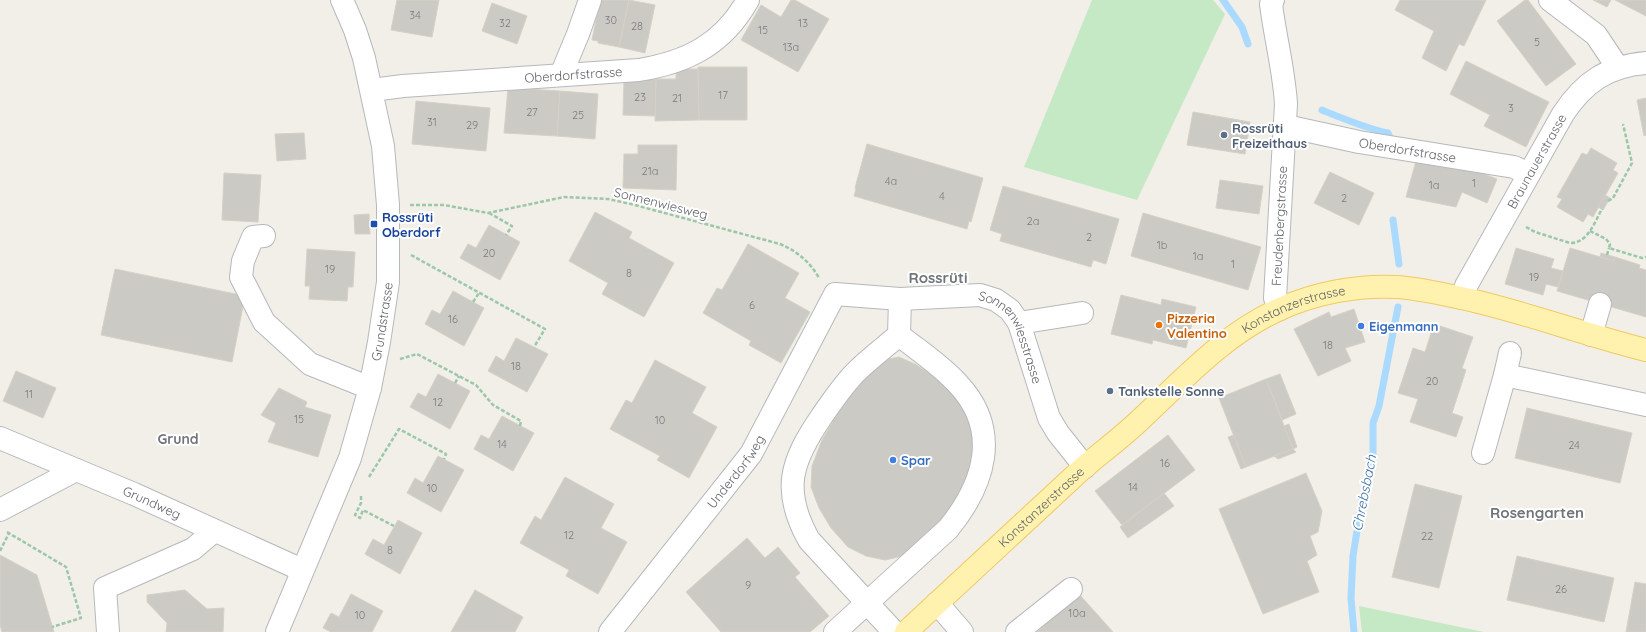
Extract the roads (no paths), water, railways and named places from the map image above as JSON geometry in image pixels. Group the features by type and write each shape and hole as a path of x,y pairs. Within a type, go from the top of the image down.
{"main road":[{"name":"Konstanzerstrasse","path":"906,632 1085,467 1139,421 1193,369 1228,340 1254,323 1280,309 1319,296 1350,289 1379,287 1421,289 1524,314 1646,350"}],"street":[{"name":"Grundstrasse","path":"277,632 350,458 370,388 380,342 388,282 388,205 383,146 372,90 359,44 342,0"},
{"path":"561,75 590,0"},
{"name":"Oberdorfstrasse","path":"372,90 403,86 639,70 657,67 686,58 700,51 725,32 748,0"},
{"path":"1550,0 1596,35 1618,68"},
{"name":"Freudenbergstrasse","path":"1270,1 1285,84 1286,126 1275,298 1280,309"},
{"name":"Braunauerstrasse","path":"1462,298 1466,286 1563,114 1574,98 1587,85 1618,68 1646,63"},
{"name":"Oberdorfstrasse","path":"1286,126 1360,142 1514,167 1529,174"},
{"path":"264,236 253,237 243,261 241,277 264,322 310,364 370,388"},
{"name":"Sonnenwiesstrasse","path":"835,294 900,299 980,295 996,300 1010,310 1019,324 1049,418 1065,442 1085,467"},
{"name":"Underdorfweg","path":"610,632 751,454 835,294"},
{"path":"894,632 809,540 801,526 796,511 793,496 793,481 800,452 806,438 831,403 858,370 899,336 900,299"},
{"path":"1591,335 1600,304"},
{"path":"1019,324 1082,313"},
{"path":"836,632 951,525 962,510 974,488 983,458 985,442 982,426 969,398 947,373 899,336"},
{"path":"1484,453 1510,353"},
{"path":"1505,375 1646,405"},
{"name":"Grundweg","path":"0,438 134,494 302,570"},
{"path":"0,510 76,470"},
{"path":"108,632 105,588 193,549 214,531"},
{"path":"1017,632 1071,589"},
{"path":"937,603 962,632"}],"waterway":[{"name":"Chrebsbach","path":"1223,0 1242,27 1248,44"},
{"name":"Chrebsbach","path":"1322,110 1363,126 1388,133 1389,135"},
{"name":"Chrebsbach","path":"1393,220 1399,264"},
{"name":"Chrebsbach","path":"1354,632 1351,598 1353,556 1361,506 1373,462 1373,423 1379,406 1398,307"}],"place":[{"name":"Rossrüti Freizeithaus","path":"1224,135"},
{"name":"Rossrüti Oberdorf","path":"374,224"},
{"name":"Pizzeria Valentino","path":"1159,325"},
{"name":"Eigenmann","path":"1361,326"},
{"name":"Tankstelle Sonne","path":"1110,391"},
{"name":"Spar","path":"893,460"}],"district":[{"name":"Rossrüti","path":"938,277"},
{"name":"Grund","path":"178,439"},
{"name":"Rosengarten","path":"1537,512"}]}
